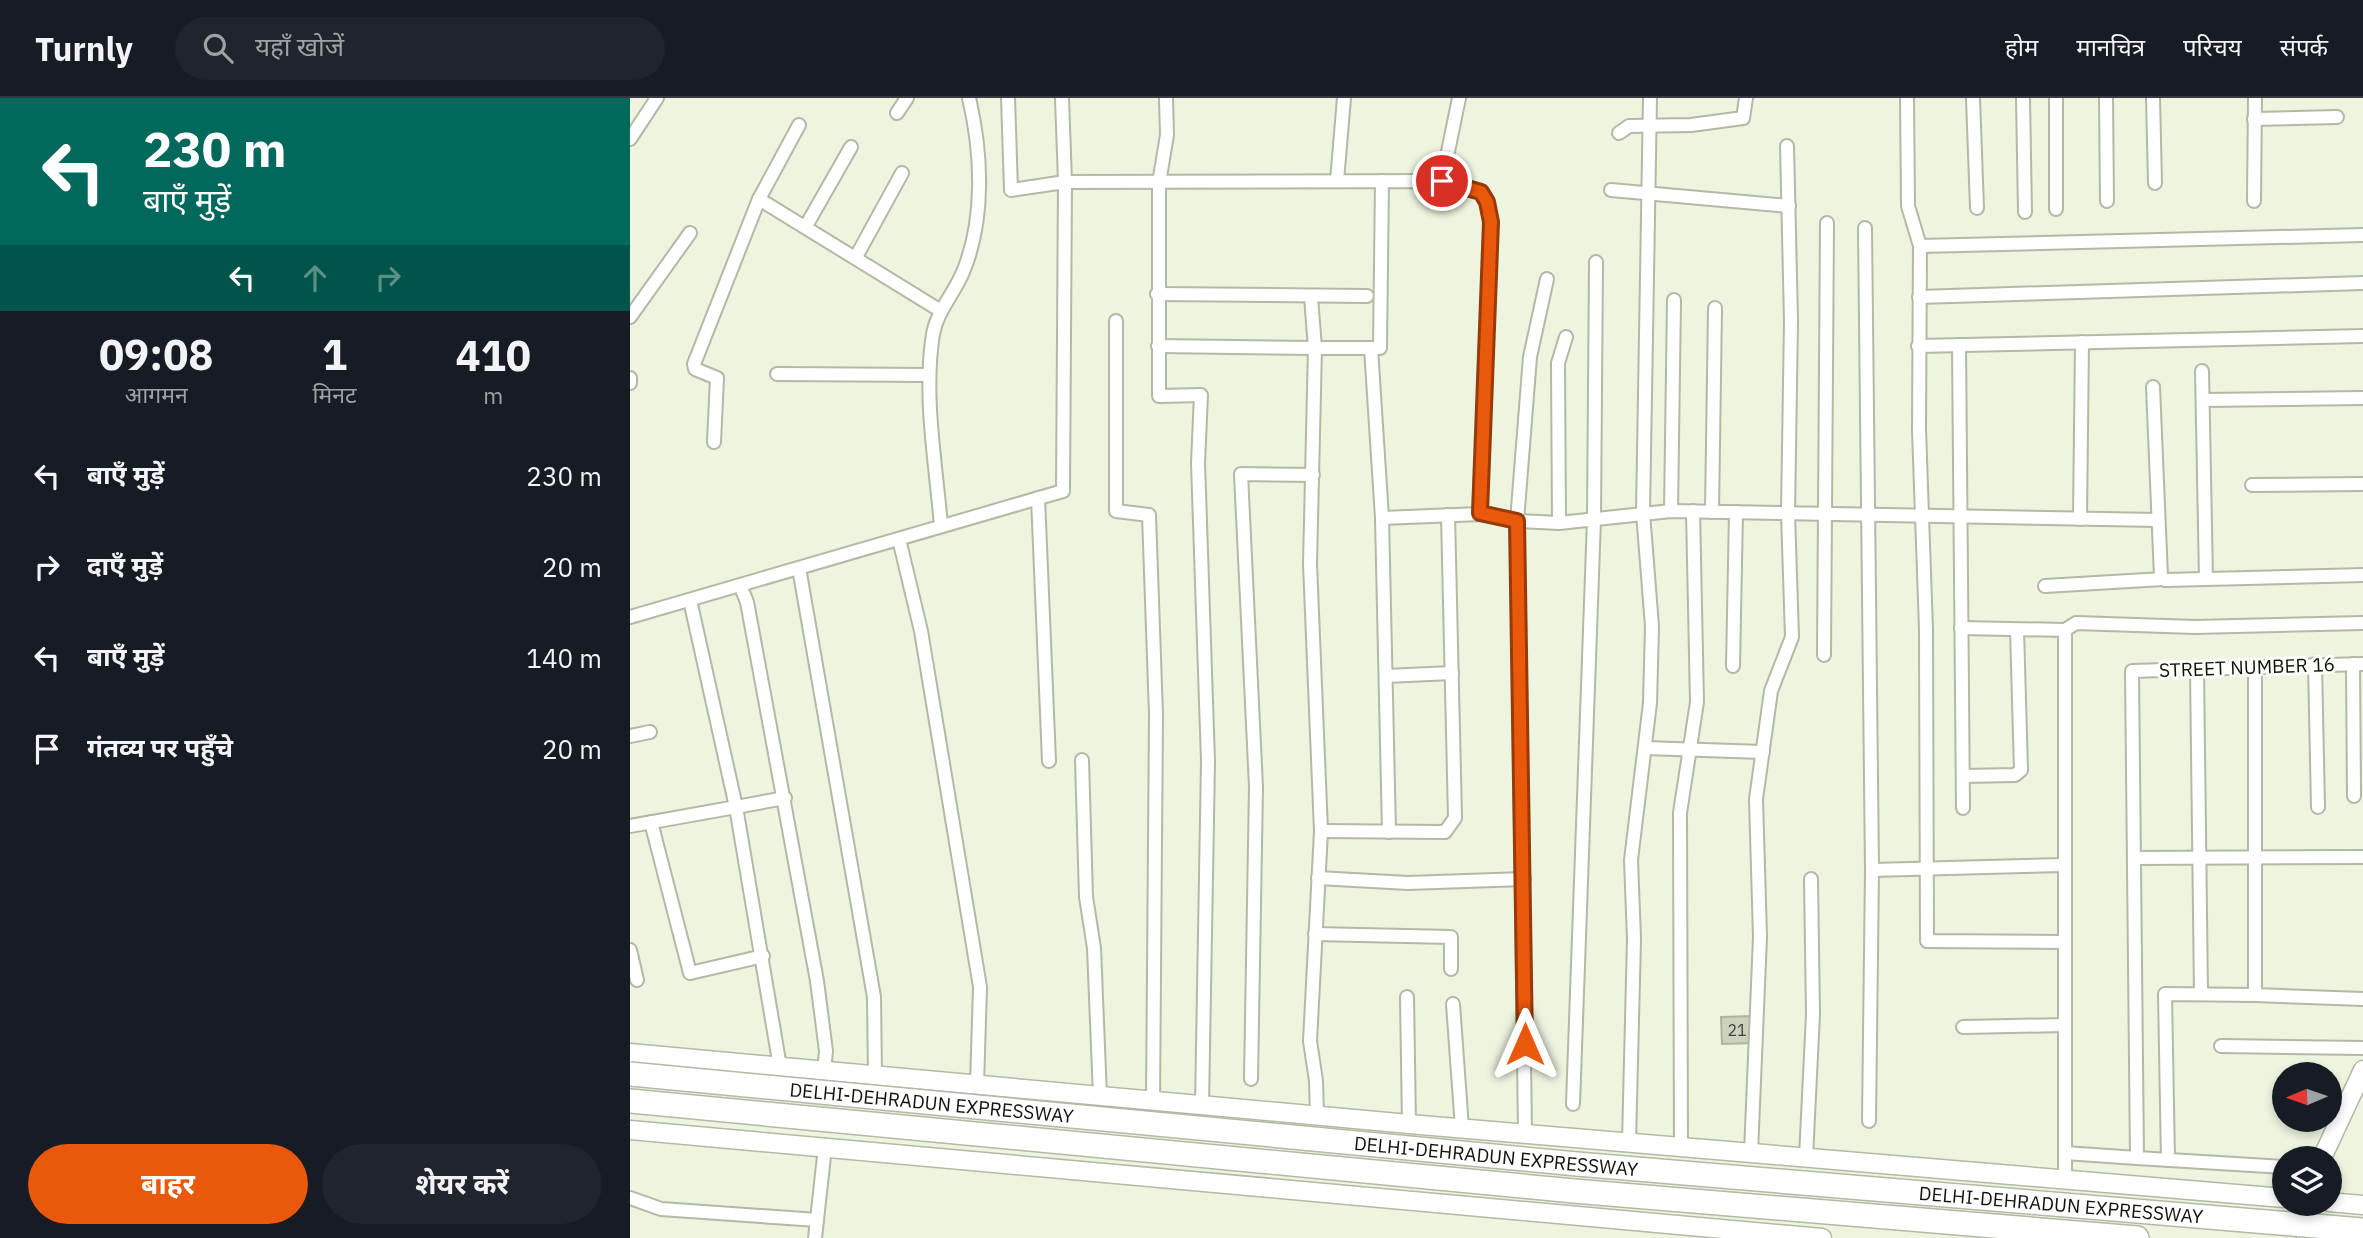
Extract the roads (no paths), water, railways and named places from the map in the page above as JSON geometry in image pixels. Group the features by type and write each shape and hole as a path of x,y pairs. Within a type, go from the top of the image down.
{"highway":[{"name":"DELHI-DEHRADUN EXPRESSWAY","path":"630,1074 1577,1164 2363,1230"},
{"name":"DELHI-DEHRADUN EXPRESSWAY","path":"630,1101 1574,1191 2137,1238"}],"street":[{"path":"630,139 657,98"},
{"path":"897,113 907,98"},
{"path":"941,526 929,376 932,337 941,311 964,271 979,192 975,124 969,98"},
{"path":"1008,98 1011,190 1065,182 1442,181 1481,192 1487,202 1491,222 1480,513"},
{"path":"630,617 1063,491 1065,182 1062,98"},
{"path":"1166,98 1167,135 1159,183 1159,396 1201,395 1198,475 1208,761 1202,1106"},
{"path":"1336,181 1344,98"},
{"path":"1442,181 1459,98"},
{"path":"1629,1135 1634,939 1631,860 1650,703 1652,626 1643,513 1650,98"},
{"path":"1619,133 1629,126 1691,125 1743,118 1746,98"},
{"path":"1907,98 1908,206 1920,246 1919,346 1926,629 1927,941 2065,942"},
{"path":"1973,98 1977,208"},
{"path":"2024,98 2025,212"},
{"path":"2056,98 2056,209"},
{"path":"2106,98 2107,201"},
{"path":"2153,98 2155,183"},
{"path":"2254,201 2255,98"},
{"path":"2255,119 2337,117"},
{"path":"714,442 717,378 693,366 759,200 799,125"},
{"path":"1752,1145 1760,937 1756,799 1771,691 1792,637 1787,513 1787,146"},
{"path":"806,226 851,147"},
{"path":"856,257 902,173"},
{"path":"1158,346 1380,348 1382,181"},
{"path":"1611,190 1789,206"},
{"path":"759,200 806,226 941,311"},
{"path":"1824,655 1827,223"},
{"path":"1865,228 1872,870 1869,1121"},
{"path":"630,317 690,233"},
{"path":"1920,246 2363,235"},
{"path":"1573,1104 1594,519 1596,262"},
{"path":"1525,1133 1524,879 1517,521 1530,357 1547,279"},
{"path":"1919,297 2363,283"},
{"path":"1157,294 1367,296"},
{"path":"1311,297 1315,348 1310,564 1321,831 1310,1041 1316,1081 1316,1108"},
{"path":"1671,511 1674,300"},
{"path":"1712,512 1715,308"},
{"path":"1116,321 1116,511 1149,515 1156,715 1153,1101"},
{"path":"1919,346 2363,336"},
{"path":"1559,523 1558,363 1566,337"},
{"path":"2080,519 2082,342"},
{"path":"1959,345 1963,808"},
{"path":"1371,348 1382,518 1389,832"},
{"path":"2202,371 2206,579"},
{"path":"777,374 929,376"},
{"path":"2153,387 2159,571 2162,579"},
{"path":"2203,400 2363,398"},
{"path":"1251,1079 1256,786 1241,474 1313,475"},
{"path":"2252,485 2363,484"},
{"path":"1038,498 1049,761"},
{"path":"1382,518 1480,513 1517,521 1559,523 1643,513 1693,511 2158,520"},
{"path":"1681,1140 1680,813 1697,702 1693,511"},
{"path":"1733,666 1736,512"},
{"path":"1321,831 1445,832 1455,818 1448,515"},
{"path":"899,539 920,631 979,987 976,1085"},
{"path":"799,568 874,997 875,1075"},
{"path":"2045,586 2162,579 2363,575"},
{"path":"740,585 747,602 817,981 826,1051 824,1071"},
{"path":"690,600 736,807 780,1067"},
{"path":"1961,628 2065,630 2076,623 2207,627 2363,623"},
{"path":"1963,776 2015,775 2021,770 2017,630"},
{"path":"2065,630 2065,1179"},
{"path":"2315,664 2318,807"},
{"path":"2354,796 2358,664"},
{"name":"STREET NUMBER 16","path":"2134,858 2132,671 2358,664"},
{"path":"2255,666 2255,995"},
{"path":"2197,669 2201,994"},
{"path":"1386,676 1452,673"},
{"path":"630,736 650,732"},
{"path":"1644,748 1763,752"},
{"path":"1082,760 1086,897 1094,948 1100,1096"},
{"path":"630,826 785,798"},
{"path":"651,822 690,973 763,956"},
{"path":"2137,1158 2134,858 2363,857"},
{"path":"1872,870 2064,865"},
{"path":"1318,878 1408,883 1524,879"},
{"path":"1807,1144 1813,1014 1811,879"},
{"path":"1315,934 1451,937 1451,969"},
{"path":"630,950 637,980"},
{"path":"2168,1160 2165,994 2363,999"},
{"path":"1407,997 1409,1124"},
{"path":"1453,1004 1462,1114"},
{"path":"1963,1027 2065,1025"},
{"path":"2221,1046 2363,1048"},
{"path":"630,1053 1202,1106 1316,1108 1409,1124 1462,1114 1525,1133 1629,1135 1752,1145 1807,1144 2065,1179 2272,1197"},
{"path":"2328,1146 2363,1070"},
{"path":"630,1130 1822,1238"},
{"path":"815,1238 825,1147"},
{"path":"2065,1153 2272,1166"},
{"path":"630,1198 661,1209 817,1220"},
{"path":"2342,1203 2363,1205"},
{"path":"2306,1238 2309,1216"}]}
